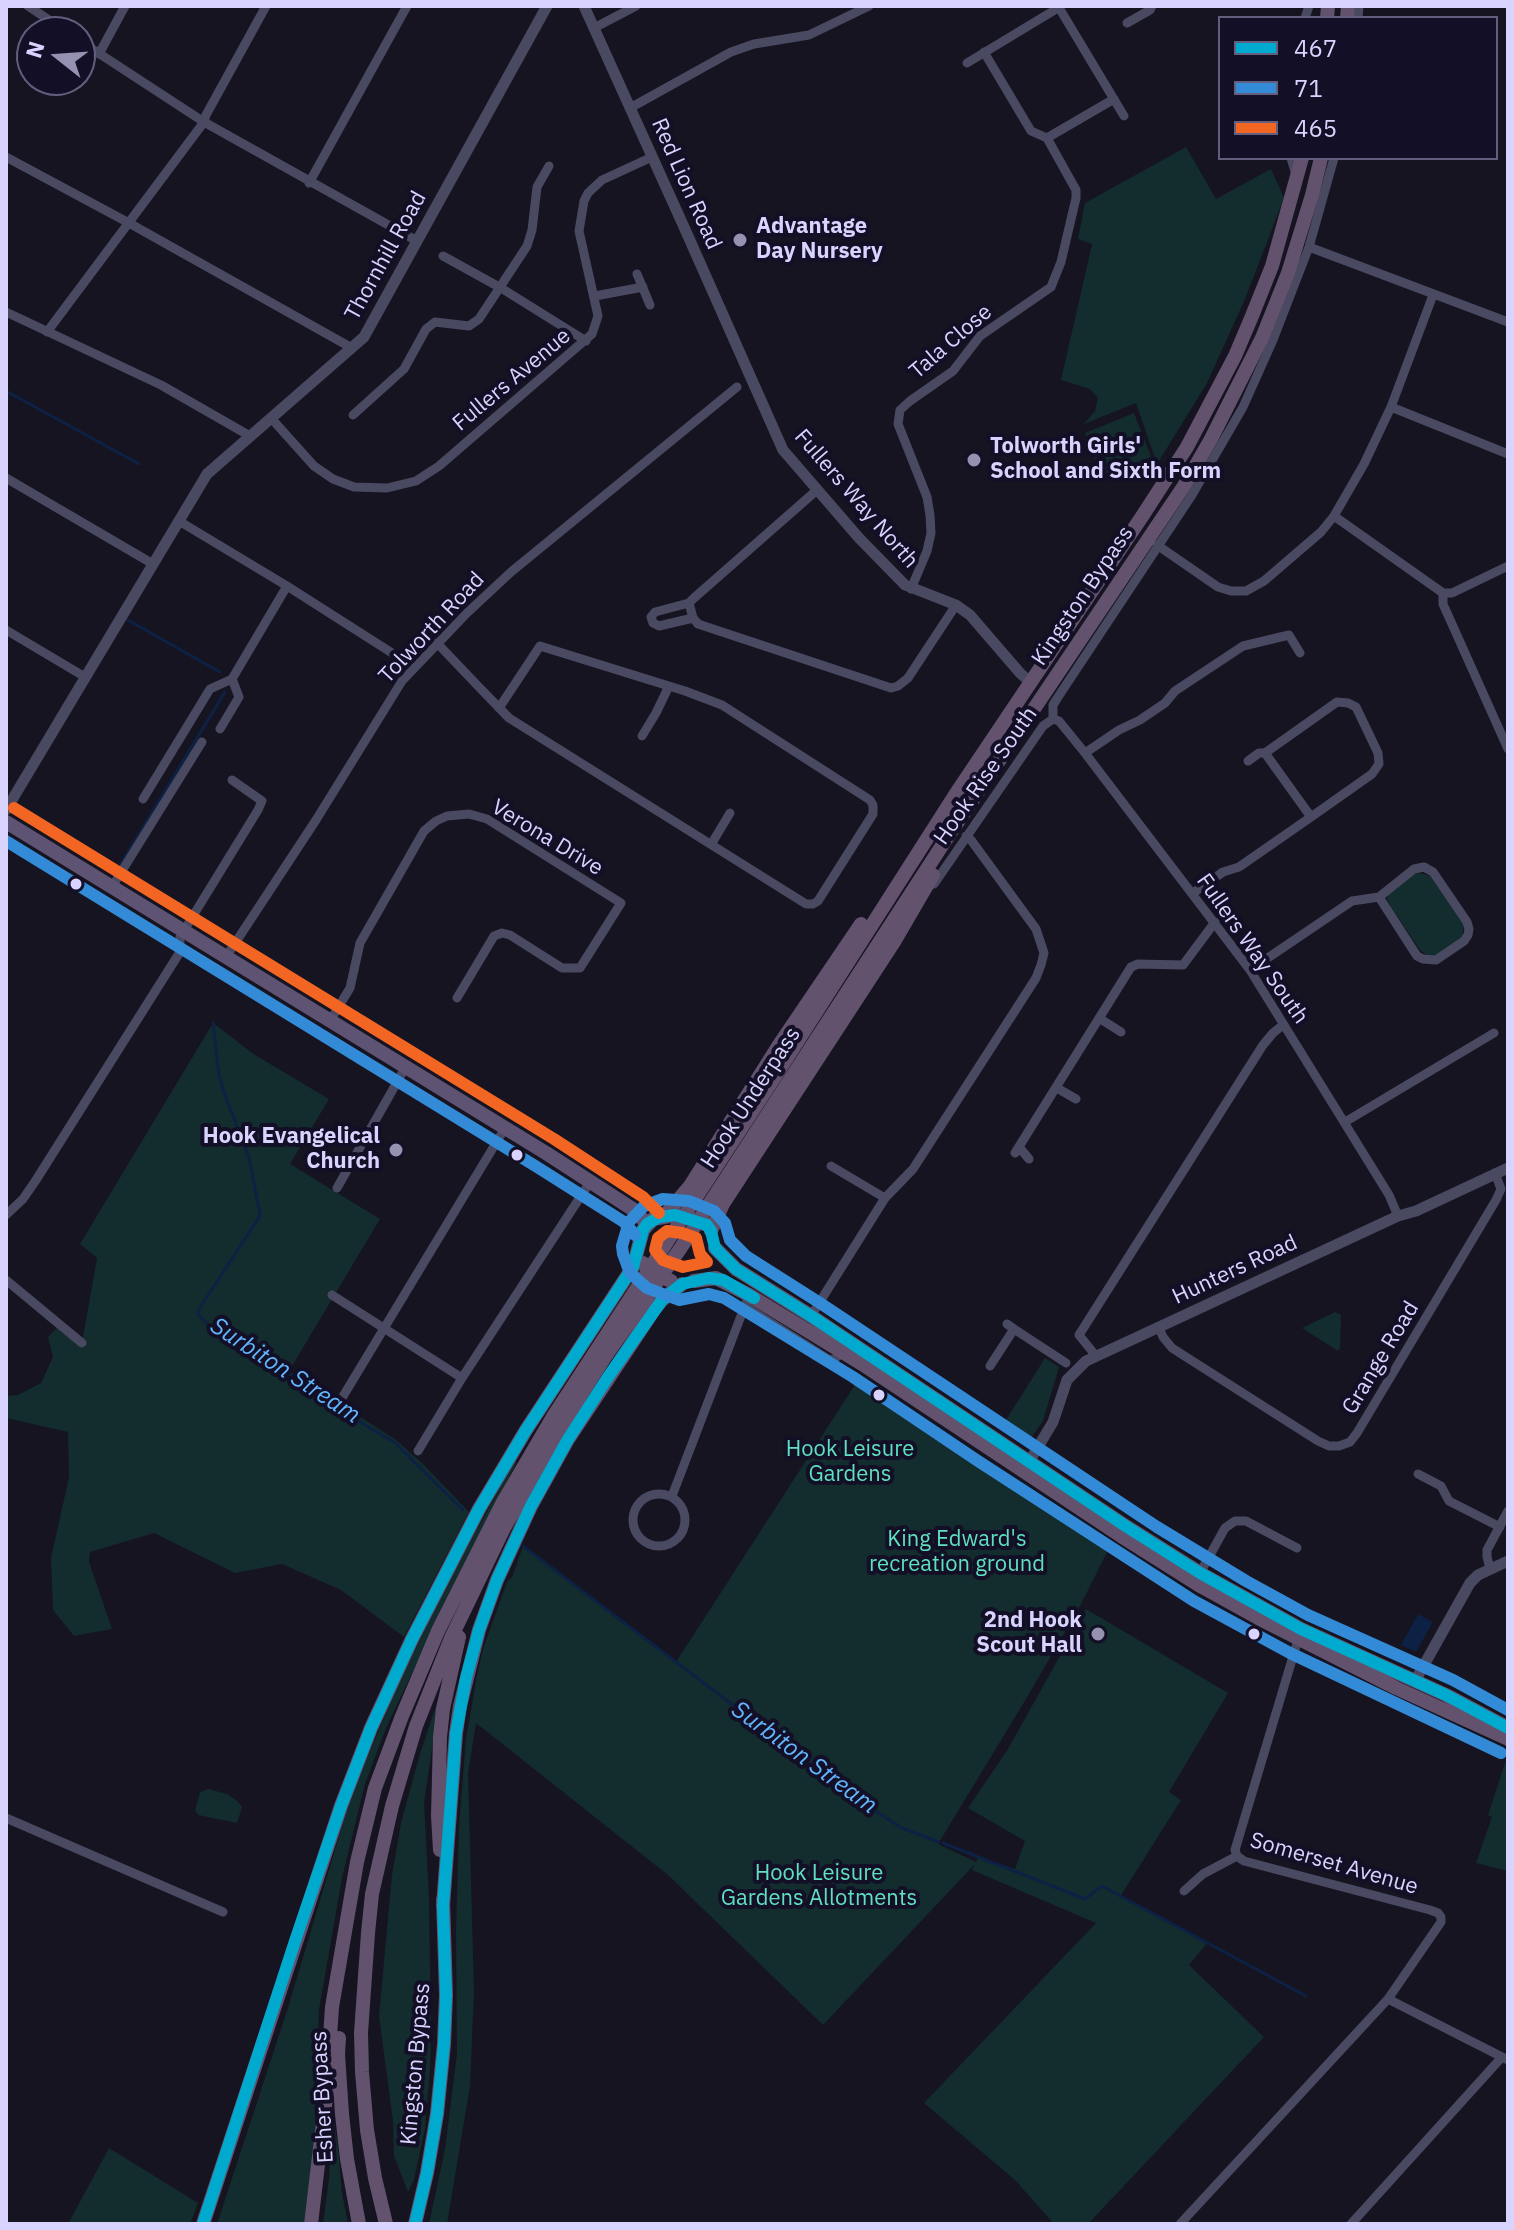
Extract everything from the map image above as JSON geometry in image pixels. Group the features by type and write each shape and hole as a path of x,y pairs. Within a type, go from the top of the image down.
{"highway":[{"name":"Kingston Bypass","path":"818,1009 951,802 1187,447 1235,356 1272,266 1302,160"},
{"name":"Kingston Bypass","path":"823,1028 1184,486 1211,439 1262,338 1288,273 1321,160"},
{"path":"709,1228 894,942 995,767"},
{"path":"670,1215 863,921 951,802"},
{"name":"Hook Underpass","path":"348,1918 357,1862 375,1788 427,1652 456,1593 554,1415 818,1009"},
{"name":"Hook Underpass","path":"468,1602 504,1528 566,1418 823,1028"},
{"path":"203,2224 341,1806 371,1728 412,1639 479,1509 540,1407 640,1256 639,1240 647,1224 653,1219 670,1215 697,1220 709,1228 715,1248 709,1268 704,1275 682,1282 654,1310 567,1441 531,1506 497,1580 479,1630 460,1706 443,1906"},
{"path":"715,1248 736,1269 807,1322 1200,1573 1299,1634 1396,1688 1508,1739"},
{"path":"640,1256 655,1274 682,1282 716,1278 730,1283 747,1300 807,1322 842,1353 1202,1587 1299,1634 1415,1681 1508,1728"},
{"path":"443,1906 438,1816 440,1737 468,1602"},
{"name":"Esher Bypass","path":"386,2224 375,2178 363,2087 361,2033 372,1894 392,1806 416,1726 468,1602"},
{"name":"Kingston Bypass","path":"415,2224 432,2150 441,2078 446,1995 443,1906"},
{"path":"311,2224 332,2007 348,1918"},
{"name":"Esher Bypass","path":"348,1918 338,2054 343,2129 359,2224"}],"main road":[{"path":"6,822 505,1128 634,1210 647,1224"}],"street":[{"path":"99,54 125,6"},
{"path":"47,332 204,122 266,6"},
{"path":"309,183 407,6"},
{"name":"Thornhill Road","path":"6,810 207,474 364,337 547,6"},
{"name":"Red Lion Road","path":"584,6 750,379"},
{"path":"594,28 636,6"},
{"path":"630,108 731,52 754,44 809,35 869,6"},
{"path":"1127,23 1152,6"},
{"path":"967,63 1058,7 1124,116"},
{"path":"96,52 204,122 417,241"},
{"name":"Tala Close","path":"911,589 927,551 931,533 930,515 927,497 898,424 900,410 953,371 980,336 1051,287 1070,229 1076,190 1047,138 1031,131 984,52"},
{"path":"1047,138 1114,99"},
{"path":"6,157 352,348"},
{"name":"Fullers Avenue","path":"271,418 314,466 333,479 354,487 387,488 416,481 439,466 586,341 595,328 598,316 595,296 579,231 584,201 602,180 652,157"},
{"path":"1292,160 1297,178"},
{"name":"Hook Rise South","path":"894,942 1043,726 1053,719 1053,705 1199,483 1243,407 1309,247 1333,160"},
{"path":"353,415 404,369 426,329 435,322 469,326 479,319 527,246 537,187 549,166"},
{"path":"1309,247 1508,322"},
{"path":"443,256 586,341"},
{"path":"637,274 650,305"},
{"path":"595,296 643,287"},
{"path":"1157,545 1218,587 1246,591 1264,581 1321,532 1334,516 1364,464 1391,407 1433,295"},
{"path":"6,312 161,385 250,436"},
{"name":"Fullers Way North","path":"750,379 781,447 876,555 911,589 956,605 970,615 1030,682"},
{"name":"Tolworth Road","path":"226,957 316,820 397,687 414,667 511,572 737,387"},
{"path":"1391,407 1508,454"},
{"path":"6,478 153,564"},
{"path":"693,618 659,626 653,623 651,617 655,612 689,603 817,490"},
{"path":"1334,516 1443,593 1452,593 1508,566"},
{"path":"179,521 414,667"},
{"path":"143,799 210,689 232,679 287,586"},
{"path":"1443,593 1443,604 1508,749"},
{"path":"689,603 698,624 891,688 908,678 956,605"},
{"path":"6,630 85,677"},
{"path":"1085,753 1165,703 1175,691 1196,676 1250,644 1289,635 1300,653"},
{"path":"437,643 499,708 509,718 806,904 818,901 873,814 870,800 709,698 540,646 499,708"},
{"path":"1250,644 1253,656"},
{"path":"220,729 239,697 232,679"},
{"path":"642,736 669,686"},
{"path":"1193,893 1223,872 1239,867 1372,774 1379,764 1378,753 1356,707 1337,702 1265,753 1259,753 1248,761"},
{"name":"Fullers Way South","path":"1053,719 1059,721 1085,753 1250,970 1389,1195 1398,1216"},
{"path":"112,887 202,742"},
{"path":"1265,753 1311,817"},
{"path":"6,1215 23,1199 36,1180 180,952 180,937 262,801 232,780"},
{"path":"712,843 730,813"},
{"name":"Verona Drive","path":"330,1021 350,988 360,943 424,831 447,816 469,814 487,819 621,903 580,968 562,968 502,933 494,936 457,998"},
{"path":"807,1322 885,1198 913,1169 1036,978 1041,965 1044,953 1036,929 966,836"},
{"path":"1250,970 1352,901 1379,897 1414,869 1424,867 1433,872 1467,922 1468,935 1436,960 1423,959 1417,956 1379,897"},
{"path":"1029,1159 1017,1150 1131,967 1138,964 1183,965 1215,922"},
{"path":"1099,1018 1121,1032"},
{"path":"1096,1356 1079,1335 1263,1045 1283,1025"},
{"path":"1345,1122 1494,1033"},
{"path":"337,1188 405,1068"},
{"path":"1057,1088 1076,1099"},
{"path":"342,1398 505,1128"},
{"path":"831,1166 885,1198"},
{"name":"Hunters Road","path":"1029,1462 1048,1431 1070,1367 1508,1168"},
{"name":"Grange Road","path":"1159,1328 1172,1348 1318,1441 1329,1446 1350,1442 1496,1200 1501,1189 1495,1173"},
{"path":"418,1451 590,1182"},
{"path":"6,1280 82,1343"},
{"path":"332,1295 462,1378"},
{"path":"672,1496 747,1300 828,1359 833,1360 842,1353"},
{"path":"990,1366 1010,1326 1070,1367"},
{"path":"1070,1352 1070,1367"},
{"path":"1418,1474 1441,1486 1449,1501 1500,1527"},
{"path":"652,1494 672,1496 685,1514 680,1536 662,1546 645,1542 635,1531 635,1509 640,1501 652,1494"},
{"path":"1490,1568 1487,1550 1508,1511"},
{"path":"1200,1573 1225,1528 1235,1521 1246,1521 1297,1548"},
{"path":"1415,1681 1470,1583 1490,1568 1508,1561"},
{"name":"Somerset Avenue","path":"1180,2224 1388,1999 1441,1922 1438,1913 1244,1861 1237,1856 1235,1850 1299,1634"},
{"path":"6,1818 223,1912"},
{"path":"1184,1891 1203,1874 1237,1856"},
{"path":"1351,2224 1505,2059 1388,1999"}],"green space":[{"path":"1186,147 1216,199 1271,169 1284,198 1245,299 1206,385 1157,464 1136,403 1084,424 1095,411 1098,398 1090,389 1061,380 1092,244 1078,239 1085,203"},
{"path":"1134,413 1152,459 1103,479 1085,433"},
{"path":"1414,874 1430,876 1464,925 1462,938 1437,955 1426,955 1420,950 1387,899 1388,894"},
{"path":"213,1023 255,1055 329,1099 290,1164 380,1219 289,1371 396,1440 469,1512 404,1637 341,1590 282,1564 235,1573 154,1533 90,1552 89,1562 112,1629 74,1636 53,1610 51,1558 69,1477 68,1432 6,1418 6,1396 18,1395 41,1383 53,1357 48,1337 57,1328 87,1348 82,1343 97,1258 80,1244"},
{"path":"1335,1312 1341,1315 1338,1351 1302,1328"},
{"path":"1045,1358 1059,1367 1043,1421 1028,1442 1022,1442 1001,1428"},
{"path":"858,1380 920,1419 918,1427 927,1425 1110,1546 1080,1606 938,1844 976,1862 978,1857 1015,1869 1025,1841 968,1808 1008,1749 1086,1609 1228,1693 1169,1792 1181,1800 1120,1897 1207,1943 1189,1965 1264,2037 1088,2224 1054,2224 1015,2180 924,2103 1096,1923 972,1870 974,1865 823,2025 668,1875 476,1723 468,1773 474,1991 470,2086 447,2224 429,2224 445,2149 457,2054 456,1930 459,1826 466,1739 483,1649 523,1546 676,1662"},
{"path":"514,1462 517,1462 469,1554 386,1728 365,1784 342,1878 319,2010 315,2136 304,2224 217,2224 287,2011 346,1813 368,1756 396,1689 446,1586"},
{"path":"440,1693 424,1803 429,1898 430,2068 425,2129 414,2180 408,2192 394,2156 393,2121 379,2016 392,1875 401,1823"},
{"path":"1508,1754 1508,1871 1476,1863"},
{"path":"208,1789 227,1794 237,1801 242,1807 237,1823 198,1815 195,1810 200,1792"},
{"path":"332,2109 348,2224 323,2224 329,2179"},
{"path":"109,2148 198,2203 190,2224 68,2224"}],"water":[{"path":"1418,1614 1433,1622 1416,1652 1401,1645"}],"waterway":[{"name":"Surbiton Stream","path":"6,391 139,464"},
{"name":"Surbiton Stream","path":"126,619 220,672"},
{"name":"Surbiton Stream","path":"116,872 225,692"},
{"name":"Surbiton Stream","path":"213,1023 219,1075 249,1157 260,1214 198,1315 223,1338 287,1371 394,1442 463,1510"},
{"name":"Surbiton Stream","path":"523,1546 854,1797 902,1828 939,1842"},
{"name":"Surbiton Stream","path":"943,1843 1085,1899 1102,1886 1306,1996"}],"transit line":[{"name":"465","path":"14,808 554,1139 643,1197 659,1213"},
{"name":"71","path":"6,841 537,1167 624,1222 635,1235"},
{"name":"71","path":"1501,1753 1290,1653 1194,1601 853,1377 724,1298 709,1294 679,1300 647,1288 630,1273 623,1254 622,1246 629,1222 644,1206 663,1199 689,1201 714,1211 725,1223 730,1240 746,1256 1157,1527 1308,1615 1453,1680 1508,1710"},
{"name":"467","path":"203,2224 295,1941 371,1728 412,1639 479,1509 526,1430 633,1267 643,1230 659,1217 675,1215 707,1225 715,1248 736,1269 1200,1573 1301,1629 1446,1695 1508,1728"},
{"name":"465","path":"667,1231 696,1238 700,1254 707,1262 683,1267 663,1260 655,1250 658,1238 667,1231"},
{"name":"467","path":"415,2224 437,2114 444,2044 443,1906 456,1733 466,1678 497,1580 531,1506 567,1441 662,1300 682,1284 709,1278 723,1280 754,1298"}],"place":[{"name":"Advantage Day Nursery","path":"740,240"},
{"name":"Tolworth Girls' School and Sixth Form","path":"974,460"},
{"name":"Hook Evangelical Church","path":"396,1150"},
{"name":"2nd Hook Scout Hall","path":"1098,1634"}],"park label":[{"name":"Hook Leisure Gardens","path":"850,1462"},
{"name":"King Edward's recreation ground","path":"957,1552"},
{"name":"Hook Leisure Gardens Allotments","path":"819,1886"}]}
